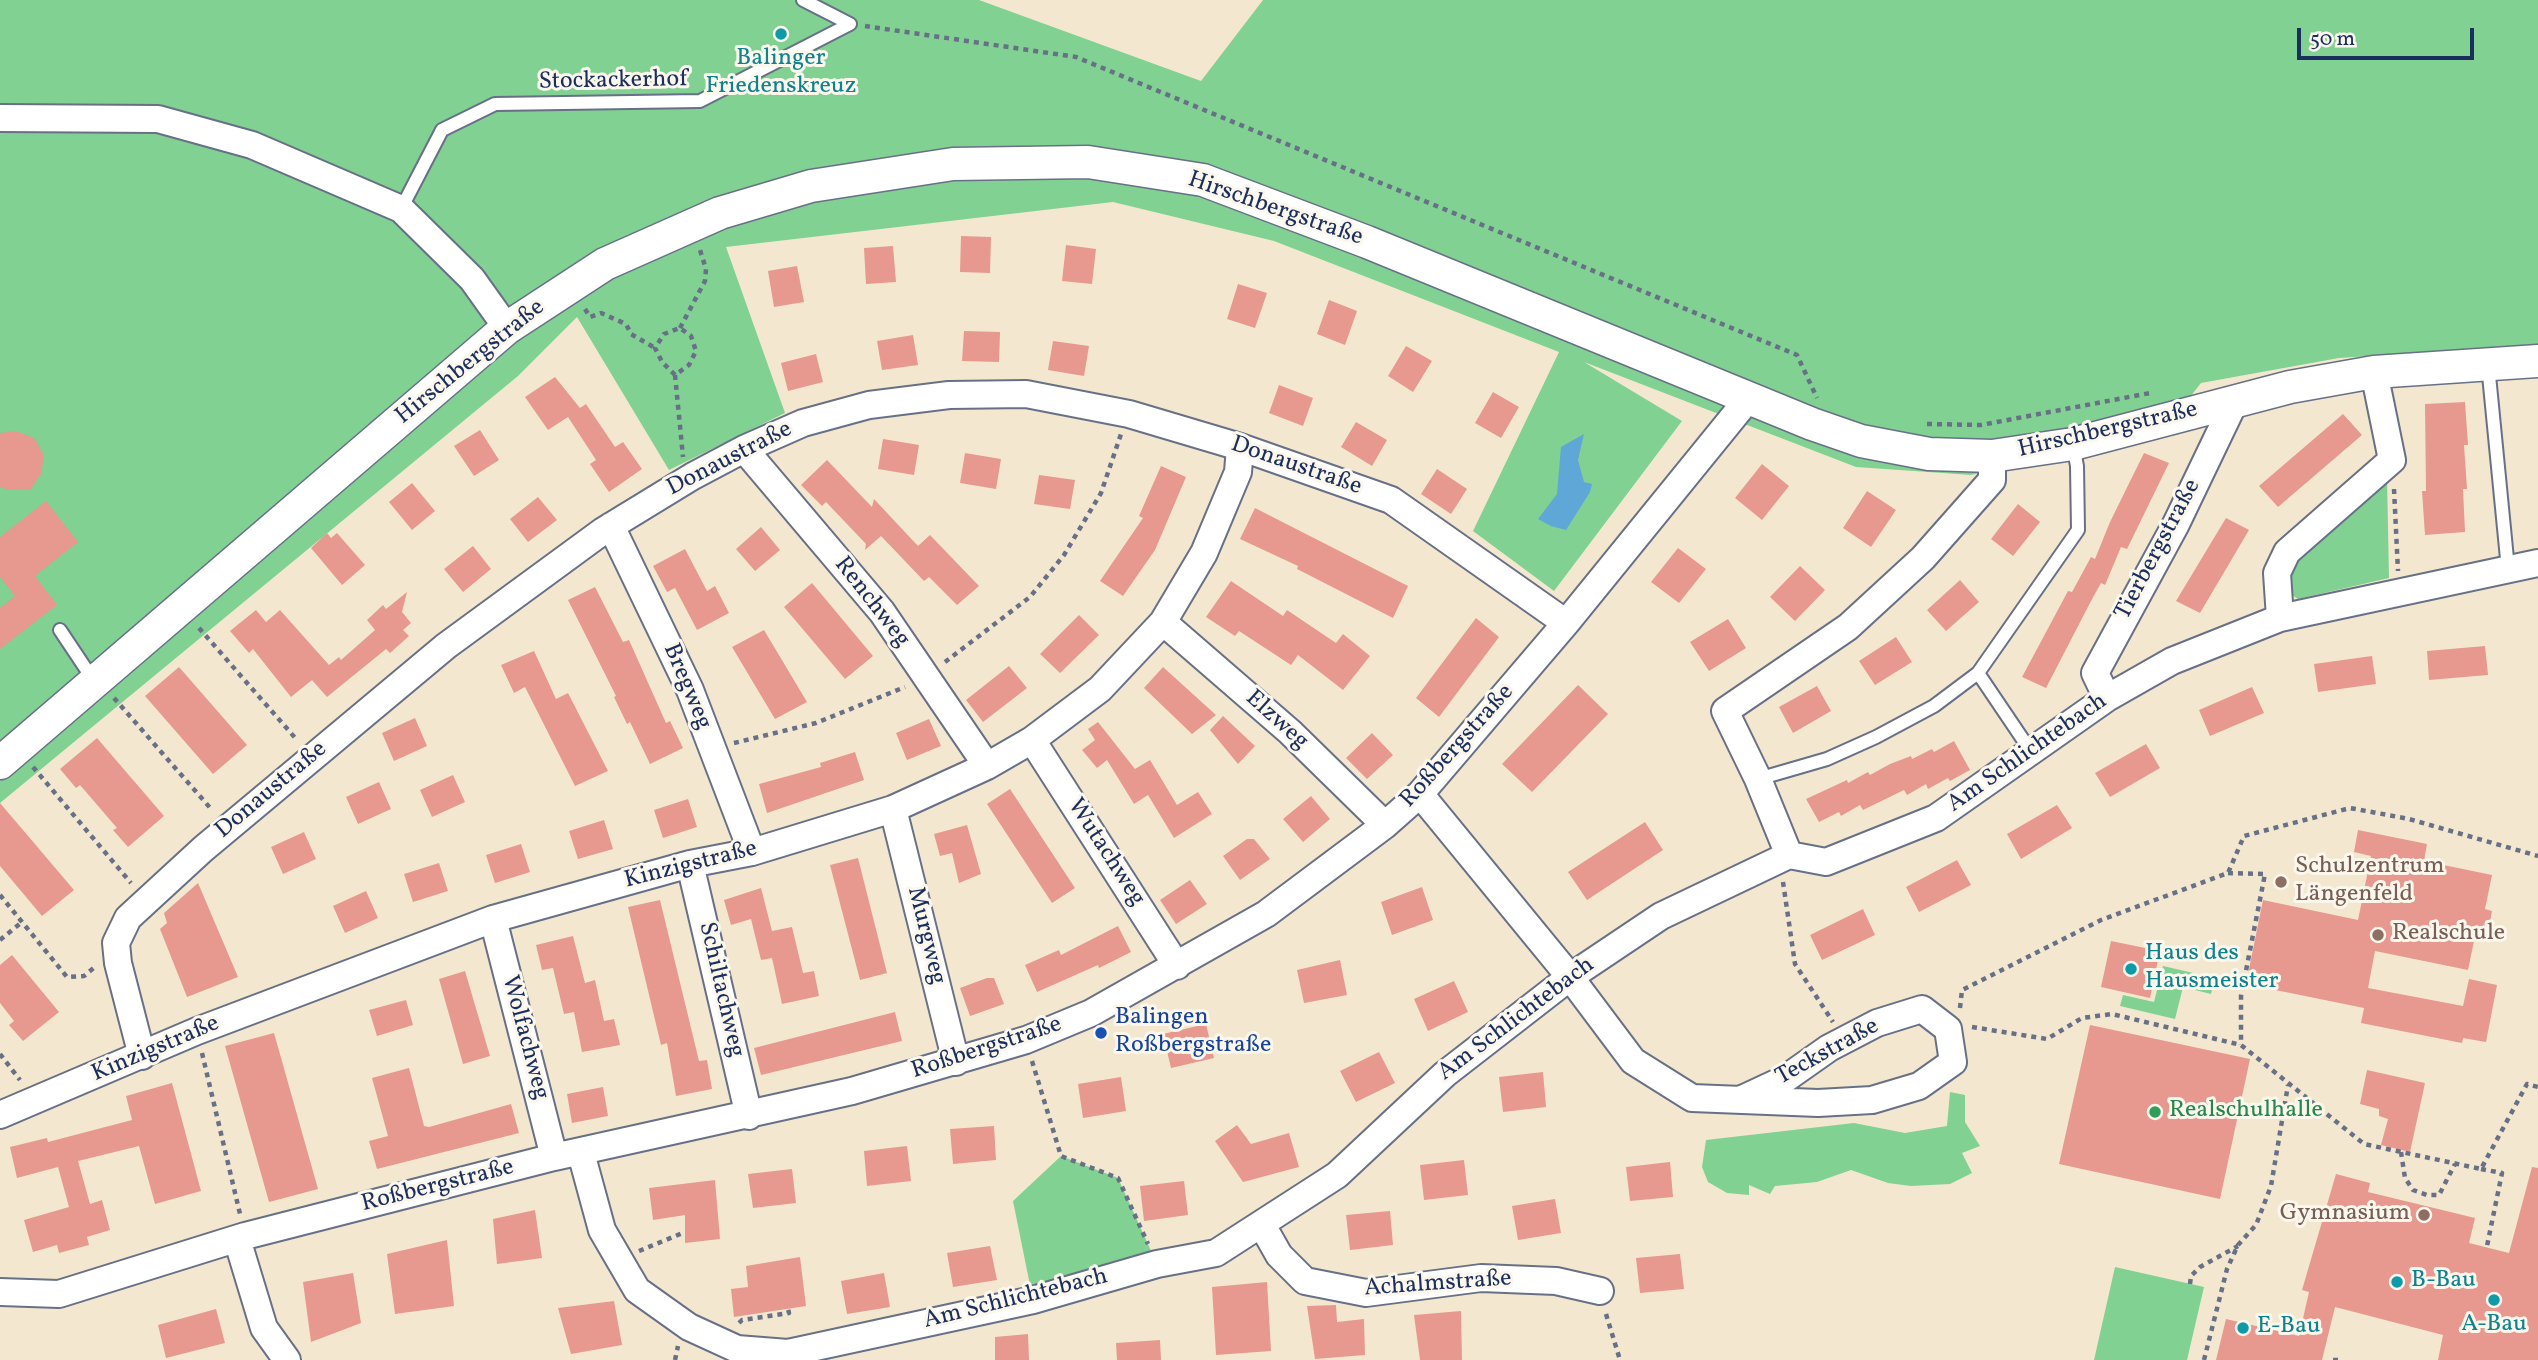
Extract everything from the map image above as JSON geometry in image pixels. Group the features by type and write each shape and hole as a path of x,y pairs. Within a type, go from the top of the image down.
{"street":[{"path":"0,118 158,119 252,145 401,209 472,279 507,328"},
{"name":"Hirschbergstraße","path":"14,762 507,328 605,264 720,212 798,190 953,164 1087,162 1203,180 1379,247 1748,399 1861,441 1929,454 1992,456 2073,444 2290,387 2374,372 2538,360"},
{"path":"2280,618 2277,573 2287,552 2392,460 2374,372"},
{"name":"Donaustraße","path":"142,1056 118,963 116,943 128,918 228,828 446,646 611,526 744,449 803,424 869,405 949,395 1026,394 1129,414 1240,447 1391,500 1566,623"},
{"name":"Roßbergstraße","path":"0,1292 60,1294 241,1237 554,1157 749,1116 956,1062 1026,1040 1091,1013 1266,914 1385,825 1420,794 1566,623 1748,399"},
{"name":"Tierbergstraße","path":"2107,698 2095,673 2176,524 2235,401"},
{"name":"Kinzigstraße","path":"0,1115 197,1031 493,919 690,864 752,852 893,809 987,766 1032,740 1100,689 1163,622 1205,553 1238,472 1240,447"},
{"name":"Renchweg","path":"744,449 882,612 987,766"},
{"path":"1789,855 1758,779 1725,711 1848,627 1923,558 1992,480 1992,456"},
{"name":"Bregweg","path":"611,526 690,690 752,852"},
{"name":"Am Schlichtebach","path":"581,1153 602,1230 637,1290 689,1327 737,1349 788,1353 1033,1300 1157,1264 1216,1253 1337,1175 1445,1074 1570,977 1661,916 1789,855 1826,862 1936,818 2107,698 2172,661 2280,618 2399,590 2538,564"},
{"name":"Elzweg","path":"1163,622 1290,732 1385,825"},
{"name":"Wutachweg","path":"1032,740 1177,966"},
{"name":"Teckstraße","path":"1420,794 1570,977 1633,1061 1692,1098 1818,1103 1872,1100 1919,1086 1953,1062 1948,1029 1922,1009 1877,1023 1829,1048 1785,1079 1742,1099"},
{"name":"Murgweg","path":"893,809 956,1062"},
{"name":"Schiltachweg","path":"690,864 749,1116"},
{"name":"Wolfachweg","path":"493,919 554,1157"},
{"name":"Achalmstraße","path":"1262,1225 1279,1255 1305,1281 1366,1293 1481,1278 1556,1281 1600,1291"},
{"path":"241,1237 264,1328 287,1360"}],"lane":[{"path":"803,0 850,24"},
{"name":"Stockackerhof","path":"401,209 442,130 495,104 700,101 850,24"},
{"path":"2488,365 2508,569"},
{"path":"1758,779 1827,759 1876,737 1934,706 1978,673 2078,530 2077,466 2073,444"},
{"path":"60,630 102,687"},
{"path":"1978,673 2030,750"}],"path":[{"path":"850,24 1076,57 1797,355 1817,392 1817,404 1804,399"},
{"path":"655,348 664,334 680,328 705,281 706,269 698,244"},
{"path":"579,301 590,317 601,313 626,324 631,334 655,348 662,362 675,375 684,462"},
{"path":"675,375 689,365 696,351 691,336 680,328"},
{"path":"1913,424 1981,425 2152,393"},
{"path":"712,748 770,737 881,698 926,676 1030,597 1064,555 1101,493 1129,414"},
{"path":"2394,491 2399,590"},
{"path":"191,619 312,758"},
{"path":"102,687 228,828"},
{"path":"14,762 146,901"},
{"path":"2228,873 2244,836 2350,808 2409,819 2538,856"},
{"path":"1959,1013 1962,990 2101,920 2228,873 2264,874 2241,996 2241,1045"},
{"path":"1771,884 1783,878 1795,964 1838,1030"},
{"path":"0,895 66,977 74,979 84,976 98,965 118,963"},
{"path":"0,940 22,922"},
{"path":"1970,1026 2047,1040 2082,1018 2112,1014 2241,1045 2364,1144 2502,1173 2487,1246"},
{"path":"197,1031 241,1237"},
{"path":"1026,1040 1061,1156 1118,1178 1157,1264"},
{"path":"0,1054 36,1100"},
{"path":"2482,1170 2527,1084 2538,1087"},
{"path":"2204,1360 2227,1269 2238,1245 2256,1225 2271,1186 2288,1085"},
{"path":"2401,1152 2405,1178 2413,1190 2427,1195 2439,1195 2455,1164"},
{"path":"619,1259 685,1232"},
{"path":"2190,1284 2191,1276 2200,1267 2238,1245"},
{"path":"1600,1291 1620,1360"},
{"path":"722,1342 742,1320 789,1313 788,1308"},
{"path":"2333,1360 2342,1360"}],"green space":[{"path":"0,0 979,0 1201,81 1263,0 2538,0 2538,345 2339,358 2201,383 2164,430 1971,475 1856,467 1584,362 1682,421 1554,591 1473,531 1559,352 1274,241 1113,202 726,247 785,413 669,470 577,317 518,376 0,803"},
{"path":"2387,477 2389,578 2298,599 2286,591 2292,558"},
{"path":"2163,966 2215,978 2211,994 2183,987 2175,1019 2120,1006 2123,995 2154,1002"},
{"path":"1950,1092 1965,1095 1965,1122 1980,1146 1962,1153 1972,1173 1950,1184 1911,1186 1888,1183 1851,1170 1817,1182 1775,1186 1770,1194 1749,1185 1749,1195 1727,1193 1708,1182 1702,1167 1706,1140 1854,1123 1905,1133 1947,1126"},
{"path":"1061,1156 1118,1178 1157,1264 1033,1300 1013,1201"},
{"path":"2115,1267 2204,1287 2187,1360 2094,1360"}],"water":[{"path":"1584,434 1578,460 1584,482 1592,484 1590,492 1566,530 1551,526 1538,519 1557,494 1561,447"}],"building":[{"path":"961,236 991,237 990,273 960,272"},
{"path":"1066,245 1096,249 1092,284 1062,281"},
{"path":"893,246 896,282 866,284 864,248"},
{"path":"797,266 804,302 774,307 768,271"},
{"path":"1238,284 1267,293 1255,328 1227,319"},
{"path":"1329,300 1357,311 1345,345 1317,334"},
{"path":"964,331 1000,332 999,362 962,361"},
{"path":"913,335 918,365 882,370 877,341"},
{"path":"1053,341 1089,346 1084,376 1048,370"},
{"path":"1406,346 1432,361 1413,392 1388,376"},
{"path":"816,354 823,382 788,391 781,363"},
{"path":"555,377 580,408 586,404 615,447 623,442 642,469 609,492 590,464 596,460 568,417 548,430 525,397"},
{"path":"1279,385 1313,398 1303,426 1269,413"},
{"path":"1493,392 1519,407 1501,438 1475,423"},
{"path":"2465,402 2468,445 2464,445 2467,489 2463,489 2465,532 2425,535 2422,491 2426,491 2425,404"},
{"path":"2343,414 2362,435 2278,507 2259,486"},
{"path":"1356,422 1387,440 1372,466 1341,447"},
{"path":"480,430 499,460 474,476 454,446"},
{"path":"16,431 34,438 44,455 41,474 30,490 0,487 0,433"},
{"path":"883,439 919,445 914,475 878,469"},
{"path":"965,453 1001,459 996,489 960,483"},
{"path":"2144,453 2169,463 2127,549 2121,547 2105,585 2101,583 2046,688 2022,677 2068,591 2072,592 2091,557 2095,559"},
{"path":"827,460 872,507 874,499 918,546 930,535 979,586 957,605 929,577 924,581 881,536 865,550 866,544 826,502 822,506 801,485"},
{"path":"1762,464 1789,486 1762,520 1735,498"},
{"path":"1161,466 1186,477 1155,550 1123,596 1100,581 1143,518 1139,516"},
{"path":"1437,469 1467,489 1451,514 1421,494"},
{"path":"1039,475 1075,480 1070,509 1034,504"},
{"path":"412,483 435,511 412,530 389,502"},
{"path":"1867,491 1896,510 1871,547 1843,528"},
{"path":"538,497 557,520 528,542 510,519"},
{"path":"46,501 78,542 35,576 57,605 0,649 0,608 15,596 0,577 0,537"},
{"path":"2018,504 2040,522 2013,556 1991,539"},
{"path":"1255,508 1408,586 1393,618 1297,569 1298,566 1240,539"},
{"path":"2226,518 2249,530 2200,613 2176,601"},
{"path":"761,527 780,550 755,571 736,549"},
{"path":"327,533 331,538 337,533 365,565 342,585 311,548"},
{"path":"473,546 491,569 463,592 444,569"},
{"path":"1678,548 1706,569 1679,603 1651,582"},
{"path":"685,549 707,591 715,586 729,613 697,630 675,588 667,592 653,566"},
{"path":"1800,566 1825,590 1795,621 1770,597"},
{"path":"1960,580 1979,602 1946,631 1927,610"},
{"path":"1231,581 1283,616 1287,610 1336,643 1343,634 1370,656 1343,690 1298,655 1291,665 1239,631 1235,636 1206,617"},
{"path":"812,583 873,656 845,679 784,607"},
{"path":"595,587 623,642 629,640 666,723 670,721 683,748 650,764 630,722 627,724 568,600"},
{"path":"407,592 402,612 411,623 403,630 409,636 390,653 386,649 327,697 312,680 291,697 253,649 249,653 230,631 256,610 266,622 280,610 329,665 339,657 341,660 375,630 367,620 383,605 386,609"},
{"path":"1079,615 1099,635 1060,673 1040,654"},
{"path":"1476,618 1499,637 1439,717 1416,698"},
{"path":"1728,619 1746,648 1709,671 1690,642"},
{"path":"764,630 807,702 775,719 732,647"},
{"path":"1896,637 1912,662 1875,685 1859,661"},
{"path":"2485,646 2488,675 2429,680 2427,651"},
{"path":"534,651 556,699 568,693 608,771 575,786 525,687 514,693 501,665"},
{"path":"2372,656 2376,684 2318,692 2314,664"},
{"path":"1009,666 1027,688 983,722 966,700"},
{"path":"179,667 247,745 213,774 145,696"},
{"path":"1163,667 1216,715 1192,734 1144,688"},
{"path":"1578,685 1608,714 1532,792 1502,764"},
{"path":"1817,686 1831,711 1793,733 1779,707"},
{"path":"2252,687 2264,713 2210,736 2199,710"},
{"path":"1223,716 1255,746 1238,764 1210,730"},
{"path":"415,718 427,746 394,761 382,733"},
{"path":"929,719 941,746 907,760 896,733"},
{"path":"1098,722 1135,769 1150,760 1177,805 1198,792 1212,814 1174,838 1148,795 1134,804 1107,760 1097,768 1082,750 1095,740 1088,729"},
{"path":"1372,733 1393,755 1367,779 1346,758"},
{"path":"97,738 164,816 128,847 113,830 117,828 80,785 76,788 60,769"},
{"path":"1954,741 1970,770 1950,781 1948,778 1928,789 1926,784 1907,795 1904,790 1863,810 1860,805 1841,816 1839,812 1819,822 1806,799 1911,756 1912,759 1932,749 1934,752"},
{"path":"2146,744 2160,768 2110,797 2095,773"},
{"path":"855,752 864,780 767,813 759,784 821,767 820,763"},
{"path":"453,775 465,802 432,817 420,790"},
{"path":"379,782 391,809 358,824 346,797"},
{"path":"1010,789 1075,888 1052,903 987,804"},
{"path":"1311,796 1330,819 1303,842 1283,819"},
{"path":"688,799 697,827 663,838 654,810"},
{"path":"0,803 74,890 42,916 0,866"},
{"path":"2057,805 2072,828 2021,859 2007,834"},
{"path":"604,820 613,849 578,859 569,831"},
{"path":"1645,822 1663,850 1587,900 1568,872"},
{"path":"967,825 981,874 959,883 952,853 940,856 934,834"},
{"path":"2358,830 2427,844 2424,861 2492,875 2485,909 2492,911 2487,938 2475,936 2468,970 2375,951 2368,988 2463,1006 2469,979 2497,985 2486,1042 2463,1038 2462,1043 2361,1023 2364,1008 2246,984 2263,900 2358,920 2371,856 2354,852"},
{"path":"304,832 316,859 283,874 271,847"},
{"path":"1247,839 1254,839 1270,859 1240,880 1223,856"},
{"path":"521,844 530,872 495,883 486,855"},
{"path":"858,858 887,973 860,980 830,865"},
{"path":"1957,860 1971,885 1919,912 1906,887"},
{"path":"439,863 448,891 413,902 404,874"},
{"path":"1190,880 1207,904 1176,924 1160,900"},
{"path":"198,883 238,977 187,997 160,929 167,923 164,913"},
{"path":"1422,887 1433,920 1392,935 1381,902"},
{"path":"761,888 772,931 792,927 803,973 814,971 819,996 782,1004 772,958 761,960 751,919 731,925 724,900"},
{"path":"366,891 378,918 345,933 333,906"},
{"path":"660,900 699,1061 707,1060 712,1089 676,1096 667,1043 661,1045 628,907"},
{"path":"1863,909 1875,935 1822,960 1810,935"},
{"path":"1118,926 1131,952 1099,968 1098,965 1037,992 1025,965 1059,950 1061,955"},
{"path":"573,936 585,983 595,980 604,1021 614,1019 620,1045 582,1052 574,1012 564,1014 553,968 542,970 536,945"},
{"name":"Haus des Hausmeister","path":"2111,941 2160,951 2150,998 2101,987"},
{"path":"12,955 59,1012 23,1041 9,1025 14,1021 0,1003 0,965"},
{"path":"1340,960 1347,995 1304,1003 1297,970"},
{"path":"465,971 490,1056 463,1064 439,979"},
{"path":"994,978 1004,1004 970,1016 960,988"},
{"path":"1454,981 1468,1012 1428,1031 1414,999"},
{"path":"406,1000 413,1025 377,1036 369,1010"},
{"path":"895,1012 902,1041 761,1075 754,1048"},
{"path":"1206,1024 1214,1058 1171,1068 1163,1034"},
{"name":"Realschulhalle","path":"2090,1025 2250,1059 2220,1199 2059,1164"},
{"path":"274,1033 318,1189 269,1202 225,1046"},
{"path":"1379,1052 1395,1083 1356,1102 1340,1071"},
{"path":"409,1068 424,1126 429,1127 511,1104 519,1133 377,1169 369,1141 388,1136 372,1078"},
{"path":"2367,1070 2425,1083 2410,1152 2381,1145 2388,1119 2379,1116 2379,1109 2360,1104"},
{"path":"1543,1072 1546,1107 1503,1112 1499,1077"},
{"path":"1121,1077 1126,1111 1083,1118 1078,1084"},
{"path":"172,1083 201,1191 155,1204 139,1146 78,1161 90,1204 102,1200 110,1230 87,1237 89,1245 59,1253 57,1245 33,1252 24,1220 69,1207 58,1167 17,1178 10,1147 47,1138 48,1142 132,1120 126,1096"},
{"path":"603,1087 608,1116 572,1123 567,1094"},
{"path":"1237,1125 1251,1144 1289,1133 1299,1167 1243,1182 1215,1141"},
{"path":"994,1126 996,1160 953,1164 950,1129"},
{"path":"907,1146 911,1181 867,1186 864,1151"},
{"path":"1464,1160 1468,1195 1424,1200 1420,1165"},
{"path":"1670,1162 1673,1197 1630,1201 1626,1167"},
{"path":"2532,1167 2538,1168 2538,1360 2438,1360 2443,1335 2335,1307 2322,1360 2216,1360 2226,1319 2299,1336 2309,1292 2302,1290 2336,1174 2370,1183 2368,1192 2475,1218 2469,1243 2509,1253"},
{"path":"792,1169 796,1203 753,1208 748,1174"},
{"path":"715,1180 720,1239 685,1243 685,1215 653,1220 649,1188"},
{"path":"1184,1181 1188,1215 1144,1221 1140,1186"},
{"path":"1555,1199 1561,1233 1518,1240 1512,1206"},
{"path":"535,1210 542,1258 497,1264 493,1219"},
{"path":"1390,1211 1393,1245 1350,1250 1346,1215"},
{"path":"447,1240 454,1306 395,1314 387,1254"},
{"path":"990,1246 997,1280 953,1287 947,1253"},
{"path":"1680,1254 1684,1289 1640,1293 1636,1258"},
{"path":"800,1257 806,1306 734,1317 731,1289 748,1287 746,1266"},
{"path":"353,1273 361,1323 311,1342 303,1282"},
{"path":"884,1273 890,1307 847,1314 841,1281"},
{"path":"1267,1282 1271,1351 1216,1355 1212,1287"},
{"path":"614,1301 622,1345 571,1354 558,1308"},
{"path":"1336,1305 1337,1322 1364,1319 1365,1355 1315,1359 1307,1306"},
{"path":"216,1309 225,1343 166,1358 158,1325"},
{"path":"1461,1311 1462,1360 1420,1360 1414,1315"},
{"path":"1028,1334 1029,1360 995,1360 995,1337"},
{"path":"1160,1340 1161,1360 1117,1360 1116,1343"}],"place":[{"name":"Balinger Friedenskreuz","path":"781,34"},
{"name":"Schulzentrum Längenfeld","path":"2281,882"},
{"name":"Realschule","path":"2378,935"},
{"name":"Haus des Hausmeister","path":"2131,969"},
{"name":"Balingen Roßbergstraße","path":"1101,1033"},
{"name":"Realschulhalle","path":"2155,1112"},
{"name":"Gymnasium","path":"2424,1215"},
{"name":"B-Bau","path":"2397,1282"},
{"name":"A-Bau","path":"2494,1300"},
{"name":"E-Bau","path":"2243,1328"}]}
